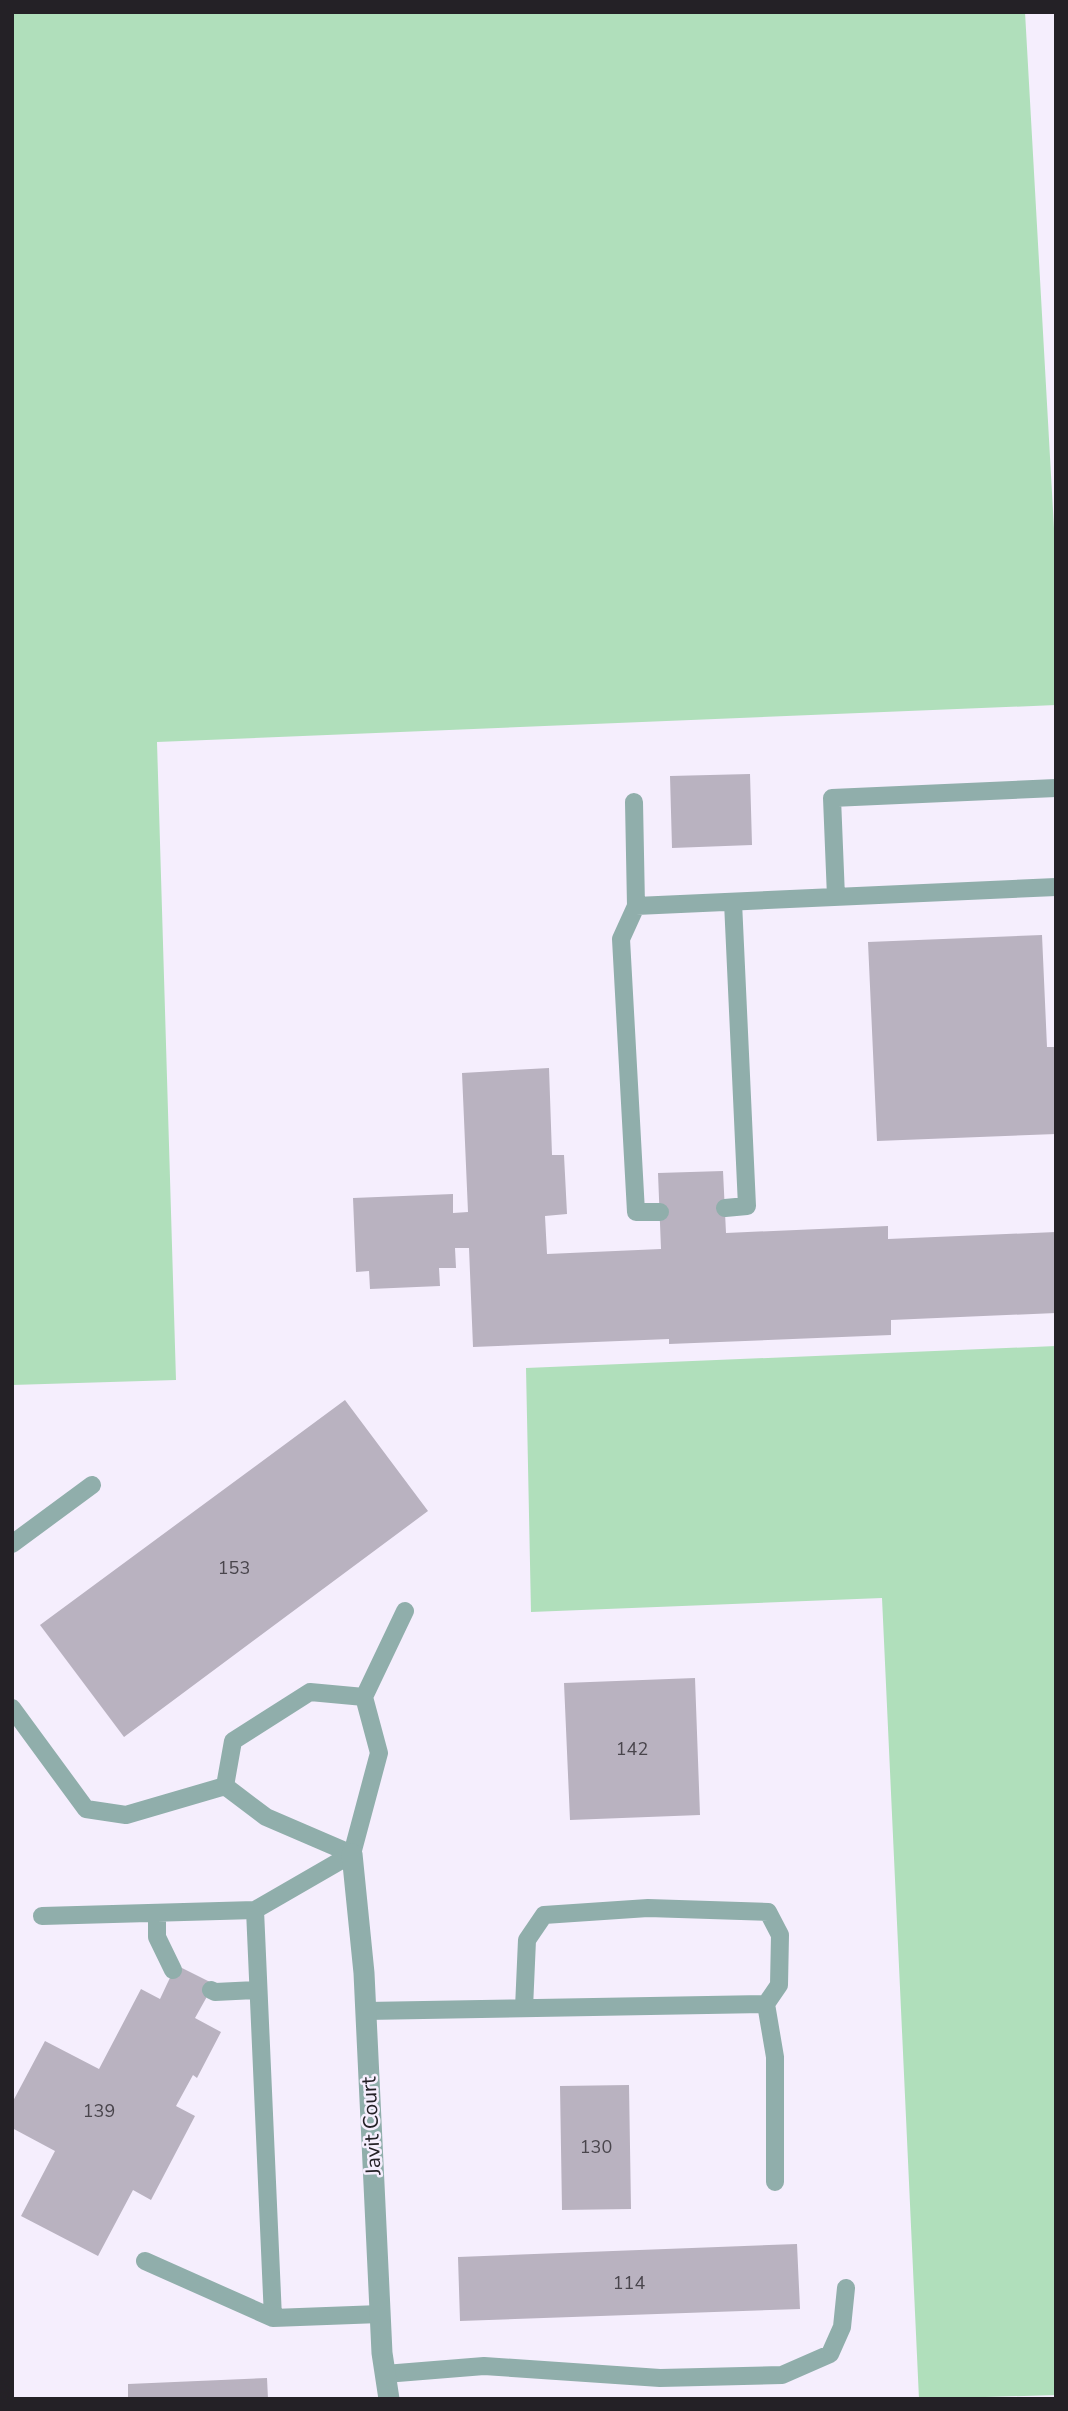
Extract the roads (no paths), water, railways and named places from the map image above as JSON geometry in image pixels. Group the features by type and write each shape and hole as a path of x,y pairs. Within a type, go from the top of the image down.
{"street":[{"name":"Javit Court","path":"352,1854 366,2011 380,2314 389,2399"}],"lane":[{"path":"836,897 832,798 1056,788"},
{"path":"634,802 636,906 621,939 636,1212 660,1212"},
{"path":"636,906 1056,887"},
{"path":"724,1208 747,1206 733,902"},
{"path":"12,1544 92,1485"},
{"path":"42,1916 255,1910 352,1854 379,1753 364,1697 405,1611"},
{"path":"225,1787 233,1741 310,1692 364,1697"},
{"path":"12,1708 86,1809 126,1815 225,1787"},
{"path":"225,1787 266,1817 352,1854"},
{"path":"524,2008 527,1940 544,1915 648,1908 768,1912 780,1935 779,1985 766,2004 775,2057 775,2182"},
{"path":"255,1910 273,2318"},
{"path":"157,1913 157,1937 173,1970"},
{"path":"211,1990 258,1990"},
{"path":"366,2011 766,2004"},
{"path":"145,2260 273,2318 380,2314"},
{"path":"385,2374 484,2366 660,2378 782,2375 830,2354 842,2327 846,2288"}]}
